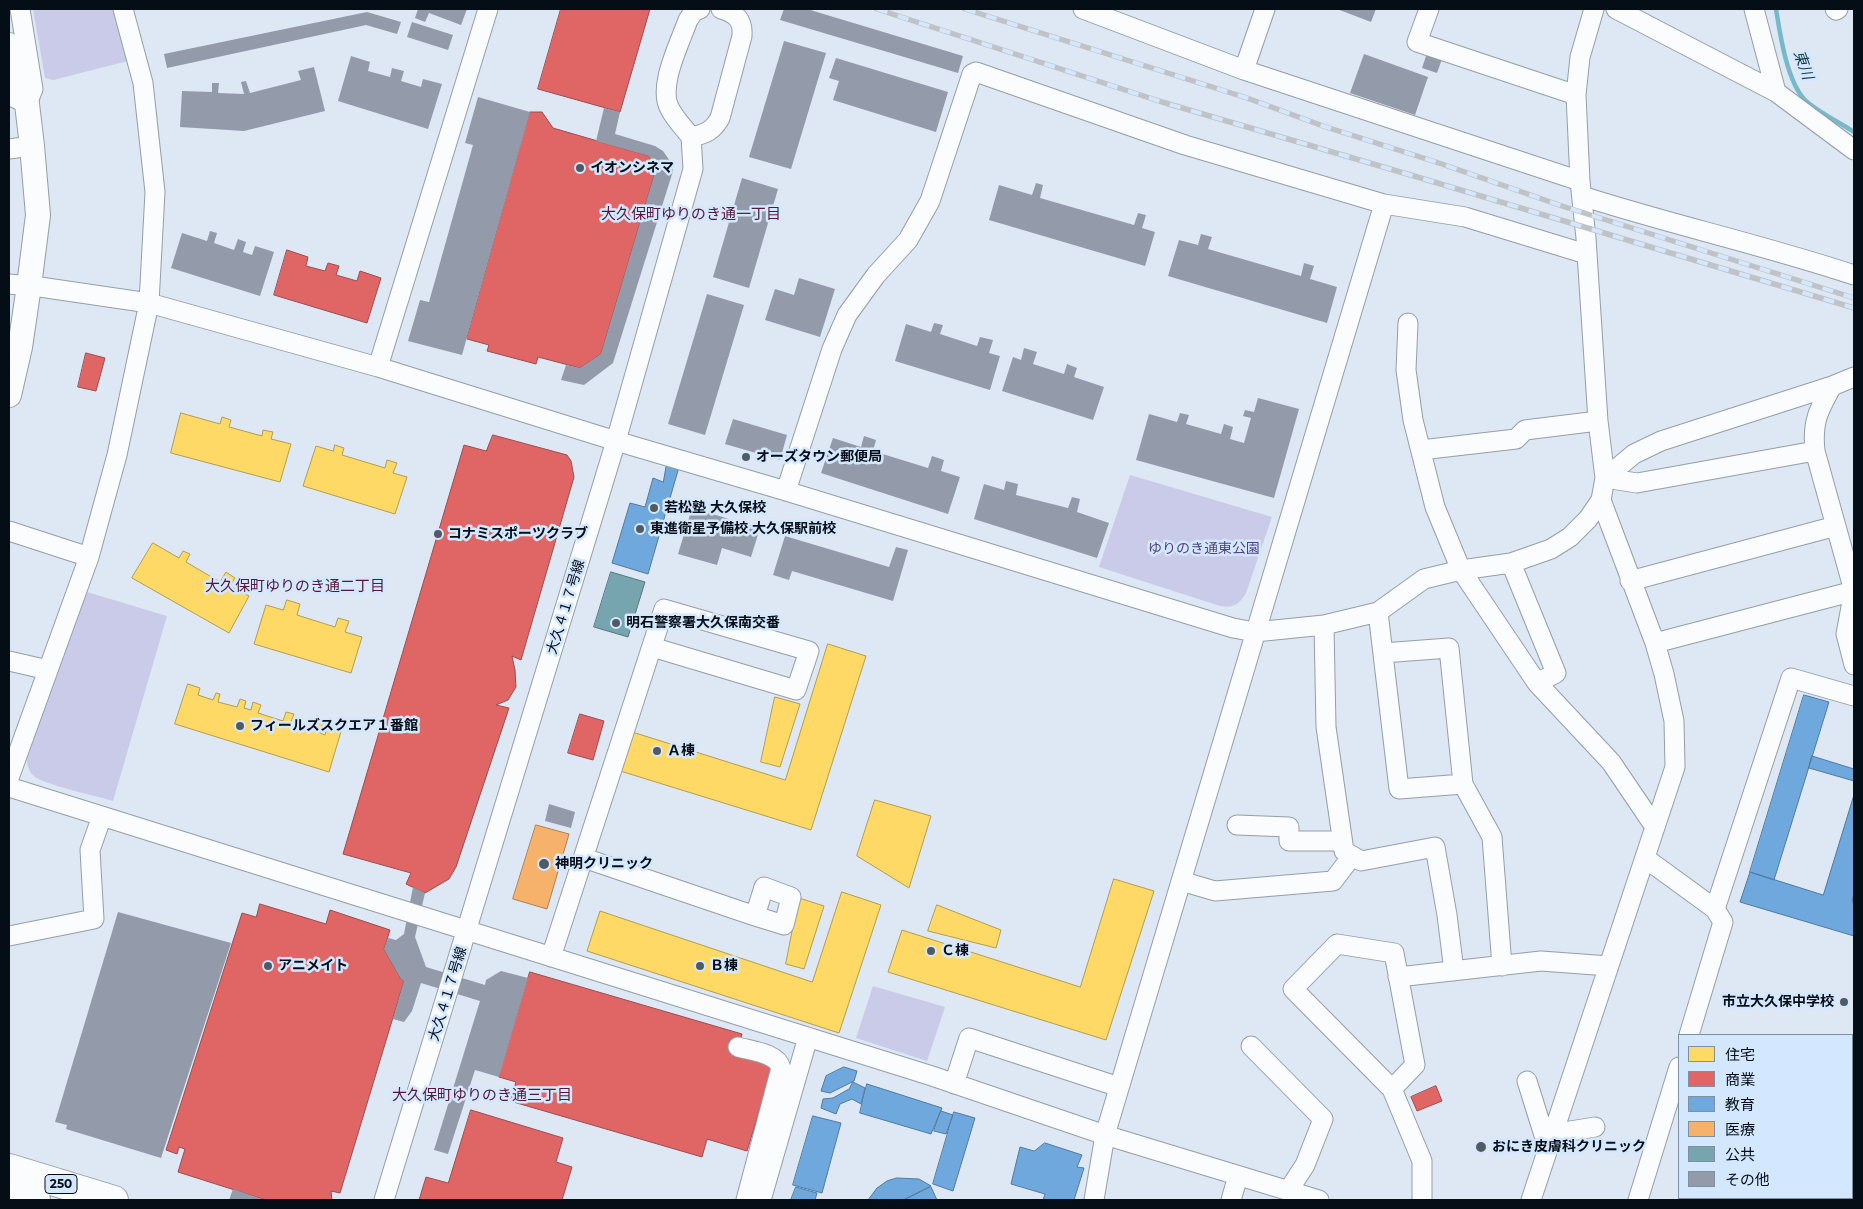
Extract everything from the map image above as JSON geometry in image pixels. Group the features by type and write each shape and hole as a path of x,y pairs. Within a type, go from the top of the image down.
{"highway":[{"name":"250","path":"9,1168 114,1200"},
{"name":"250","path":"9,1192 36,1200"}],"main road":[{"path":"9,45 18,97 32,146 38,214 19,285 20,347 9,396"}],"street":[{"path":"18,97 33,89 20,9"},
{"path":"9,778 16,733 48,670 89,557 117,455 150,303 155,192 143,83 123,9"},
{"path":"378,367 488,9"},
{"path":"700,9 694,11 688,20 666,83 665,94 669,108 691,137 704,134 714,128 720,118 742,36 743,25 731,12 721,9"},
{"path":"1083,9 1244,70 1581,189 1623,210 1816,262 1854,275"},
{"path":"1244,70 1265,9"},
{"path":"1429,9 1417,42 1576,95"},
{"path":"19,285 150,303 378,367 1233,628 1255,632 1324,625 1378,612 1424,579 1461,570 1511,563 1551,549 1570,537 1588,518 1601,500 1605,478 1598,421 1576,95 1580,57 1594,9"},
{"path":"1616,9 1776,92 1854,150"},
{"path":"1754,9 1776,92"},
{"path":"786,491 832,349 847,315 876,275 908,240 930,201 972,74 976,72 1185,145 1384,204 1465,217 1586,254"},
{"name":"大久４１７号線","path":"384,1200 616,441 693,168 691,137"},
{"path":"9,148 32,146"},
{"path":"1094,1200 1105,1135 1384,204"},
{"path":"1408,323 1406,370 1413,420 1436,506 1461,570 1537,683 1611,762 1655,827"},
{"path":"1605,478 1634,454 1661,441 1832,386 1854,377"},
{"path":"1832,386 1817,413 1814,436 1815,451 1854,591 1846,634 1854,665"},
{"path":"1421,450 1516,440 1525,430 1598,421"},
{"path":"1605,478 1637,483 1815,451"},
{"path":"1531,1200 1675,767 1674,721 1664,674 1655,642 1630,581 1601,500"},
{"path":"1630,581 1836,526"},
{"path":"9,531 89,557"},
{"path":"1511,563 1556,673 1537,683"},
{"path":"1655,642 1854,591"},
{"path":"552,958 664,609 809,651 796,690 652,647"},
{"path":"1378,612 1399,789 1463,784"},
{"path":"1181,881 1215,891 1333,881 1347,848 1326,727 1324,625"},
{"path":"1383,653 1449,648 1463,784 1492,837 1502,966"},
{"path":"9,661 48,670"},
{"path":"1716,909 1791,678 1854,696"},
{"path":"9,787 954,1084 1105,1135 1303,1197 1305,1165 1323,1119 1251,1046"},
{"path":"9,936 94,919 90,850 102,816"},
{"path":"1237,825 1289,828 1289,841 1347,848 1361,861 1435,848 1447,915 1454,971"},
{"path":"584,858 755,916"},
{"path":"1645,858 1716,909 1724,922 1689,1034"},
{"path":"1392,1089 1415,1065 1394,953 1337,944 1293,989 1392,1089 1422,1161 1422,1200"},
{"path":"1398,977 1542,962 1609,966"},
{"path":"760,1200 808,1038"},
{"path":"954,1084 969,1038 1119,1087"},
{"path":"738,1047 774,1058 779,1062 781,1068 746,1200"},
{"path":"1638,1200 1678,1070"},
{"path":"1527,1081 1550,1141"},
{"path":"1550,1141 1594,1127"},
{"path":"1231,1200 1238,1176"}],"green space":[{"path":"33,9 115,9 128,61 53,80 45,78"},
{"name":"ゆりのき通東公園","path":"1130,475 1272,517 1246,593 1238,603 1232,606 1220,606 1099,567"},
{"path":"87,592 167,616 113,801 59,787 34,776 28,766 26,754"},
{"path":"873,986 945,1007 927,1061 856,1038"}],"building: 住宅":[{"path":"181,413 220,424 222,417 231,420 229,427 262,436 263,430 273,432 271,439 291,444 280,482 171,453"},
{"path":"335,445 344,448 342,455 385,468 387,460 397,463 393,473 407,477 395,514 303,486 316,446 333,451"},
{"path":"153,543 179,558 183,551 190,554 186,562 220,582 226,572 235,578 230,586 249,596 229,633 132,578"},
{"path":"287,600 300,604 297,615 335,627 338,618 349,621 345,632 362,637 351,673 254,644 266,605 283,610"},
{"name":"Ａ棟","path":"828,644 866,656 811,830 617,770 629,731 785,780"},
{"name":"フィールズスクエア１番館","path":"188,684 200,688 198,695 213,700 216,693 220,694 218,702 237,707 240,699 246,701 244,708 251,710 253,702 261,705 258,713 283,721 286,712 294,714 290,724 311,731 315,720 323,722 320,733 325,735 328,724 342,728 329,772 175,724"},
{"path":"775,697 800,704 780,767 761,762"},
{"path":"875,800 931,816 909,888 857,856"},
{"name":"Ｃ棟","path":"1114,879 1154,891 1106,1040 888,972 902,930 1080,987"},
{"name":"Ｂ棟","path":"842,892 881,905 839,1033 587,951 600,911 812,982"},
{"path":"799,898 824,906 804,969 786,964"},
{"path":"937,905 1001,930 996,948 928,931"}],"building: 商業":[{"path":"561,9 650,9 620,112 538,89"},
{"path":"530,112 542,112 553,128 649,156 656,169 601,354 580,368 538,357 536,364 487,351 489,345 467,339"},
{"path":"287,250 308,257 306,266 325,271 328,263 339,266 336,275 357,281 360,271 381,278 367,323 274,295"},
{"path":"86,353 105,358 96,391 78,387"},
{"path":"493,435 567,455 571,461 574,477 521,660 512,656 516,687 508,700 496,705 509,708 456,867 449,879 425,893 406,884 411,873 343,854 464,445 486,451"},
{"path":"580,714 604,721 593,760 568,753"},
{"path":"260,904 326,924 330,910 390,930 384,949 404,981 340,1193 331,1191 332,1200 266,1200 178,1172 185,1149 179,1147 177,1154 166,1150 242,913 256,917"},
{"path":"530,972 742,1034 735,1055 773,1066 747,1151 707,1139 702,1157 510,1101 516,1082 499,1077"},
{"path":"1436,1086 1442,1101 1417,1111 1411,1097"},
{"path":"471,1110 563,1138 556,1162 572,1167 562,1200 419,1200 426,1177 448,1183"}],"building: 教育":[{"path":"667,463 679,467 648,574 612,563 630,503 645,507 653,478 663,482"},
{"path":"1804,695 1829,702 1774,880 1750,872"},
{"path":"1812,756 1854,769 1854,781 1809,768"},
{"path":"1854,795 1854,893 1852,902 1854,903 1854,936 1740,902 1750,872 1823,895"},
{"path":"844,1067 857,1071 854,1081 830,1093 821,1091 826,1076"},
{"path":"853,1082 865,1088 861,1104 852,1099 840,1104 836,1114 821,1108 823,1099 833,1098 849,1089"},
{"path":"867,1084 942,1108 931,1134 860,1113"},
{"path":"941,1111 953,1115 946,1134 934,1131"},
{"path":"954,1112 975,1118 953,1191 933,1184"},
{"path":"813,1116 841,1123 822,1193 793,1185"},
{"path":"1045,1143 1082,1155 1077,1167 1084,1168 1074,1200 1043,1200 1045,1194 1011,1184 1020,1147 1034,1151"},
{"path":"897,1178 919,1179 931,1186 903,1200 868,1200 877,1188 887,1181"},
{"path":"796,1187 817,1193 815,1200 791,1200"},
{"path":"931,1187 937,1200 904,1200"}],"building: 医療":[{"path":"536,825 569,834 547,909 513,899"}],"building: 公共":[{"path":"611,572 645,582 628,637 594,627"}],"building: その他":[{"path":"418,9 467,9 461,25 429,13 425,22 415,18"},
{"path":"784,9 807,9 963,56 958,73 780,20"},
{"path":"1337,9 1376,9 1371,22"},
{"path":"367,12 401,22 397,34 366,25 167,68 164,54"},
{"path":"412,22 453,35 448,50 407,37"},
{"path":"784,41 826,53 791,169 749,157"},
{"path":"1427,53 1442,59 1437,73 1422,68"},
{"path":"1364,54 1428,77 1415,115 1350,93"},
{"path":"351,56 370,62 368,71 390,77 392,68 404,71 401,81 421,87 423,79 442,84 428,129 338,101"},
{"path":"836,58 948,92 936,132 833,100 839,81 829,78"},
{"path":"314,67 325,111 244,131 180,127 182,91 212,92 212,83 219,83 218,93 244,94 241,82 246,81 250,93 301,80 298,71"},
{"path":"478,97 530,112 462,355 408,341 420,300 429,302 473,145 465,143"},
{"path":"604,108 620,112 615,134 655,146 663,151 670,161 673,171 613,363 584,385 561,380 566,365 580,368 601,354 656,169 649,156 596,141"},
{"path":"742,178 778,189 749,288 713,277"},
{"path":"1036,183 1043,185 1040,198 1134,225 1138,213 1146,215 1142,228 1155,232 1145,266 989,220 999,185 1032,195"},
{"path":"210,231 217,233 214,243 234,250 238,239 246,242 243,252 252,255 255,246 274,252 260,296 171,268 182,233 207,241"},
{"path":"1201,234 1212,237 1208,249 1301,276 1304,263 1314,266 1310,279 1337,287 1327,323 1168,276 1179,240 1198,245"},
{"path":"799,278 835,289 820,337 765,320 775,289 794,295"},
{"path":"707,294 744,305 705,435 668,424"},
{"path":"934,323 943,325 940,334 977,346 980,337 993,340 989,353 1000,356 990,390 895,361 906,324 931,332"},
{"path":"1024,348 1037,352 1033,364 1064,374 1067,364 1077,368 1074,377 1104,387 1093,420 1002,391 1013,357 1021,360"},
{"path":"1258,398 1299,409 1274,498 1136,460 1149,414 1177,422 1180,413 1189,415 1186,424 1221,434 1224,424 1233,427 1230,439 1244,443 1251,418 1243,416 1245,410 1254,412"},
{"path":"733,419 787,435 780,460 725,444"},
{"path":"864,436 876,440 873,451 928,468 932,456 944,460 941,471 960,477 948,514 821,473 833,438 861,447"},
{"path":"1006,481 1018,484 1016,495 1068,508 1072,497 1080,499 1077,512 1109,523 1097,558 974,519 984,484 1004,490"},
{"path":"692,508 760,528 751,557 722,548 717,565 678,554"},
{"path":"785,536 889,567 896,547 908,550 893,601 792,571 789,580 773,575"},
{"path":"549,804 575,812 571,828 545,821"},
{"path":"413,887 425,893 415,937 426,967 485,985 486,980 501,971 528,978 499,1077 475,1070 448,1154 434,1150 480,1001 421,983 412,1011 404,1022 393,1019 404,981 384,949 388,938 396,940 404,934"},
{"path":"118,912 231,943 161,1158 66,1129 67,1125 55,1122"},
{"path":"233,1189 265,1200 229,1200"}],"waterway":[{"name":"東川","path":"1776,9 1785,57 1793,82 1799,92 1815,108 1854,132"}],"railway":[{"path":"877,9 1162,102 1854,308"},
{"path":"965,9 1247,98 1323,126 1442,164 1562,206 1854,298"}],"place":[{"name":"イオンシネマ","path":"580,168"},
{"name":"オーズタウン郵便局","path":"746,457"},
{"name":"若松塾 大久保校","path":"654,508"},
{"name":"東進衛星予備校 大久保駅前校","path":"640,529"},
{"name":"コナミスポーツクラブ","path":"438,534"},
{"name":"明石警察署大久保南交番","path":"616,623"},
{"name":"フィールズスクエア１番館","path":"240,726"},
{"name":"Ａ棟","path":"657,751"},
{"name":"神明クリニック","path":"544,864"},
{"name":"Ｃ棟","path":"931,951"},
{"name":"アニメイト","path":"268,966"},
{"name":"Ｂ棟","path":"700,966"},
{"name":"市立大久保中学校","path":"1844,1002"},
{"name":"おにき皮膚科クリニック","path":"1481,1147"}],"district":[{"name":"大久保町ゆりのき通一丁目","path":"691,215"},
{"name":"大久保町ゆりのき通二丁目","path":"295,587"},
{"name":"大久保町ゆりのき通三丁目","path":"482,1096"}]}
